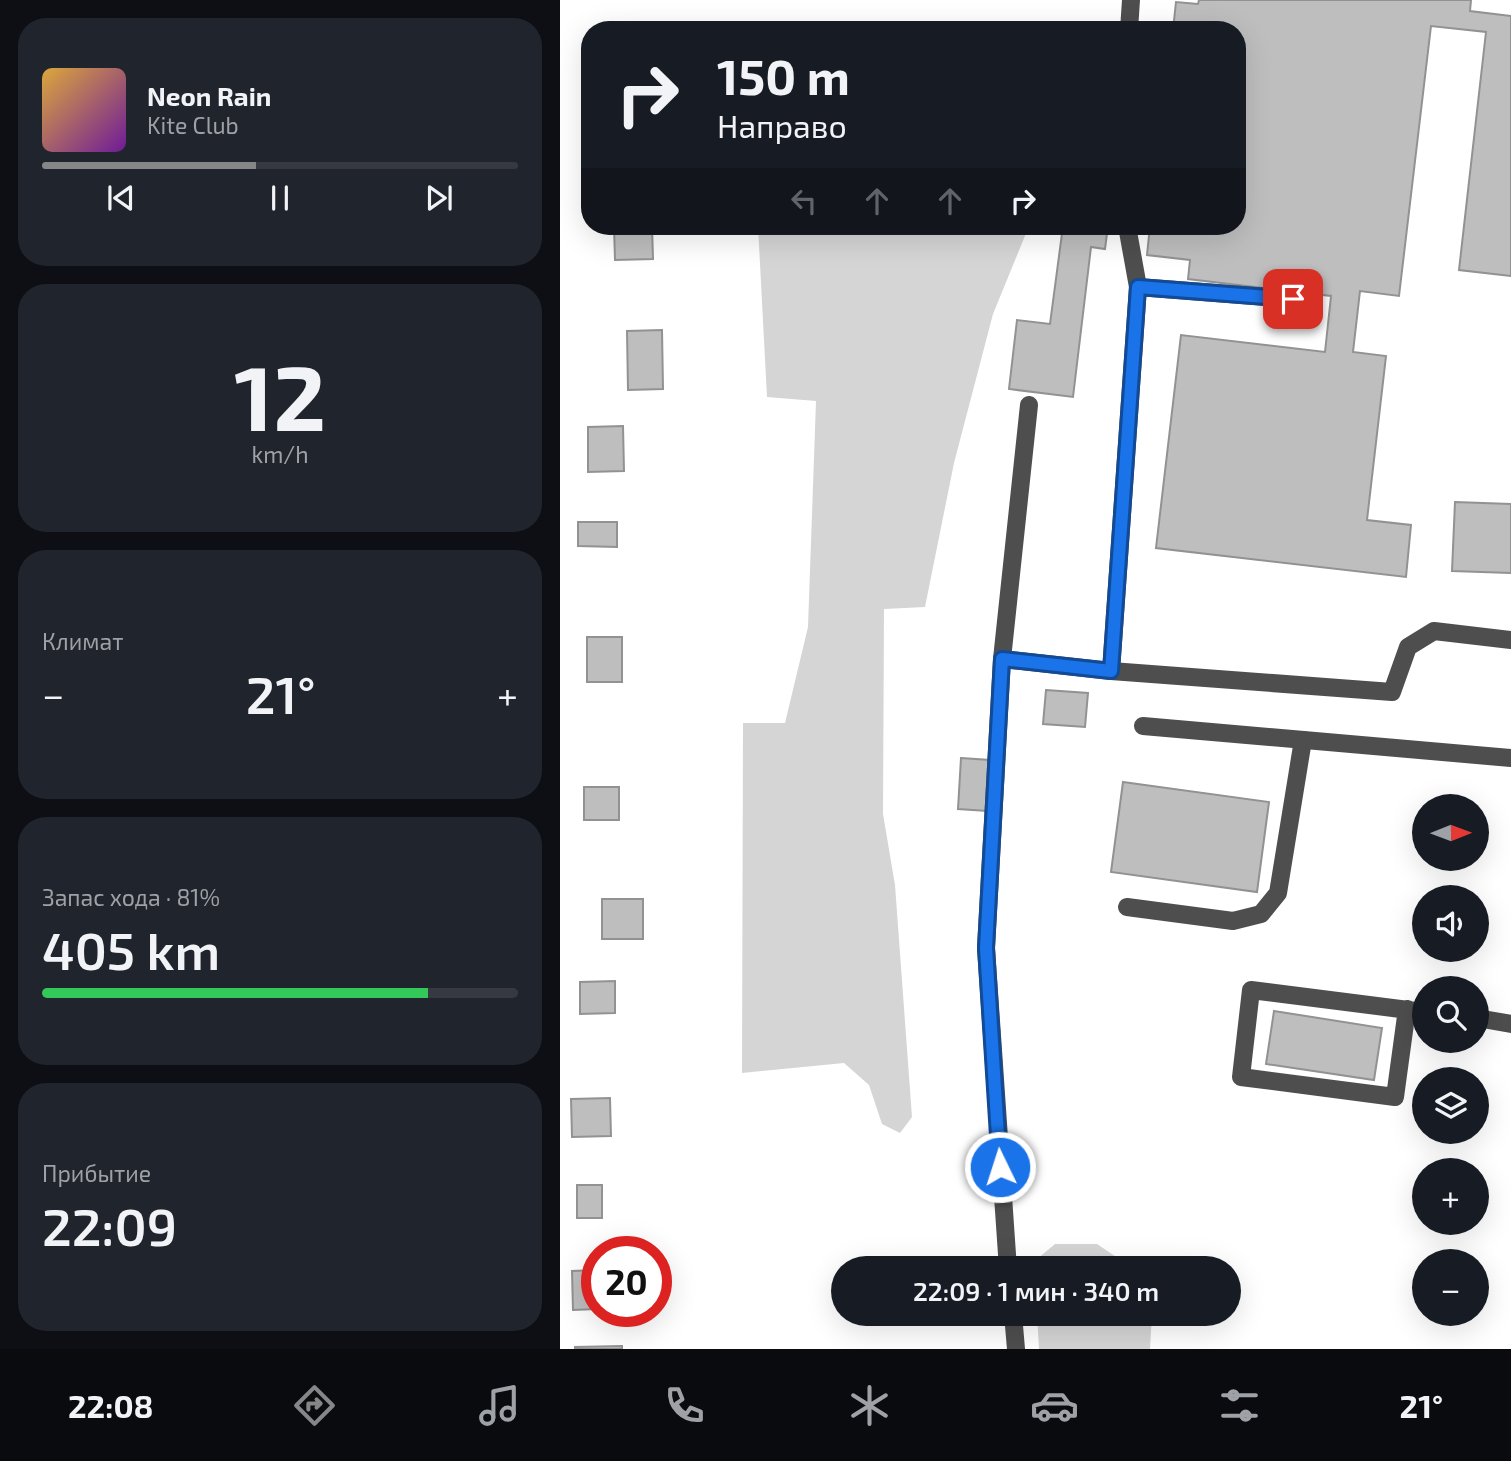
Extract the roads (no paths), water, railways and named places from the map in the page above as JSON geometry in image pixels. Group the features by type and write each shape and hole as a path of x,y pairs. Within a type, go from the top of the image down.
{"lane":[{"path":"1130,21 1131,0"},
{"path":"1111,671 1138,287 1129,235"},
{"path":"1138,287 1293,299"},
{"path":"1007,1256 986,948 1002,659 1029,405"},
{"path":"1002,659 1111,671 1392,692 1408,647 1434,631 1511,640"},
{"path":"1143,726 1511,758"},
{"path":"1127,907 1233,921 1261,914 1278,893 1303,740"},
{"path":"1251,990 1415,1011 1395,1097 1241,1077 1251,990"},
{"path":"1489,1020 1511,1024"},
{"path":"1014,1326 1016,1349"}]}
